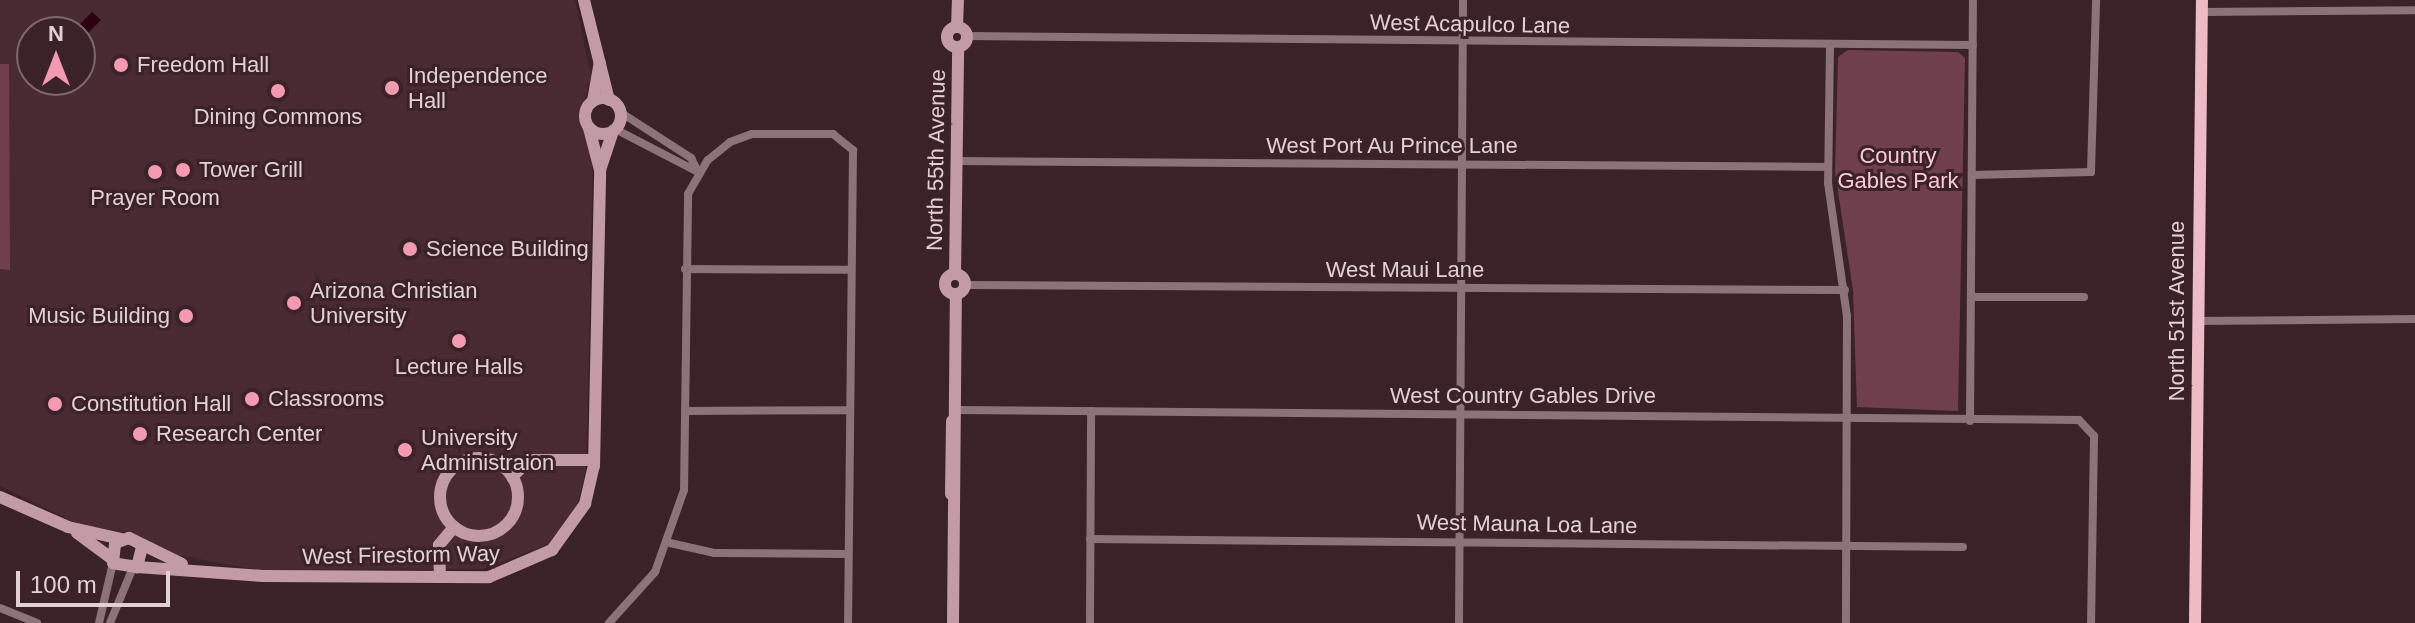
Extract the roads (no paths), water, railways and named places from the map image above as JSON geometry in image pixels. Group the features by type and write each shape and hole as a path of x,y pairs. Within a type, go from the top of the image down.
{"main road":[{"name":"North 51st Avenue","path":"2195,623 2202,6"}],"street":[{"path":"584,0 609,100 620,112 664,141 698,172"},
{"name":"North 55th Avenue","path":"958,0 962,32 958,47 955,274 960,290"},
{"path":"1459,623 1463,0"},
{"path":"1970,421 1973,0"},
{"path":"1972,175 2091,172 2096,0"},
{"path":"2202,6 2415,10"},
{"name":"North 55th Avenue","path":"958,47 947,39 962,32"},
{"name":"West Acapulco Lane","path":"962,32 1463,42 1973,45"},
{"path":"1830,45 1828,167 1845,290 1848,419 1846,623"},
{"path":"600,63 593,101 585,113 589,128 614,130 698,172"},
{"path":"593,101 609,100"},
{"path":"614,130 620,112"},
{"name":"West Firestorm Way","path":"135,568 189,568 264,576 440,577 513,573 552,550 585,504 594,460 600,170 589,128"},
{"name":"West Firestorm Way","path":"600,170 614,130"},
{"path":"609,623 633,602 670,543 684,490 688,194 698,172 730,142 752,134 847,139 851,270 848,623"},
{"path":"657,152 664,141"},
{"name":"West Port Au Prince Lane","path":"956,161 1828,167"},
{"path":"685,269 851,270"},
{"path":"953,623 954,410 960,290"},
{"name":"West Maui Lane","path":"960,290 1845,290"},
{"path":"1971,297 2084,297"},
{"path":"2198,321 2415,319"},
{"path":"685,411 849,410"},
{"name":"West Country Gables Drive","path":"954,410 1848,419 2091,426 2091,623"},
{"path":"1090,623 1091,411"},
{"path":"479,458 512,477 518,503 505,527 480,536 454,527 441,491 454,468 479,458"},
{"path":"512,477 529,460 594,460"},
{"path":"0,497 68,527 122,539 142,547 110,623"},
{"path":"68,527 112,561 135,568"},
{"path":"440,577 439,545 454,527"},
{"path":"99,623 112,561 122,539"},
{"name":"West Mauna Loa Lane","path":"1090,539 1963,547"},
{"path":"670,543 714,553 848,554"},
{"name":"West Firestorm Way","path":"142,547 189,568"},
{"path":"105,601 116,605"},
{"path":"0,608 37,623"}],"place":[{"name":"Freedom Hall","path":"121,65"},
{"name":"Independence Hall","path":"392,88"},
{"name":"Dining Commons","path":"278,91"},
{"name":"Tower Grill","path":"183,170"},
{"name":"Prayer Room","path":"155,172"},
{"name":"Science Building","path":"410,249"},
{"name":"Arizona Christian University","path":"294,303"},
{"name":"Music Building","path":"186,316"},
{"name":"Lecture Halls","path":"459,341"},
{"name":"Classrooms","path":"252,399"},
{"name":"Constitution Hall","path":"55,404"},
{"name":"Research Center","path":"140,434"},
{"name":"University Administraion","path":"405,450"}],"park label":[{"name":"Country Gables Park","path":"1898,168"}]}
